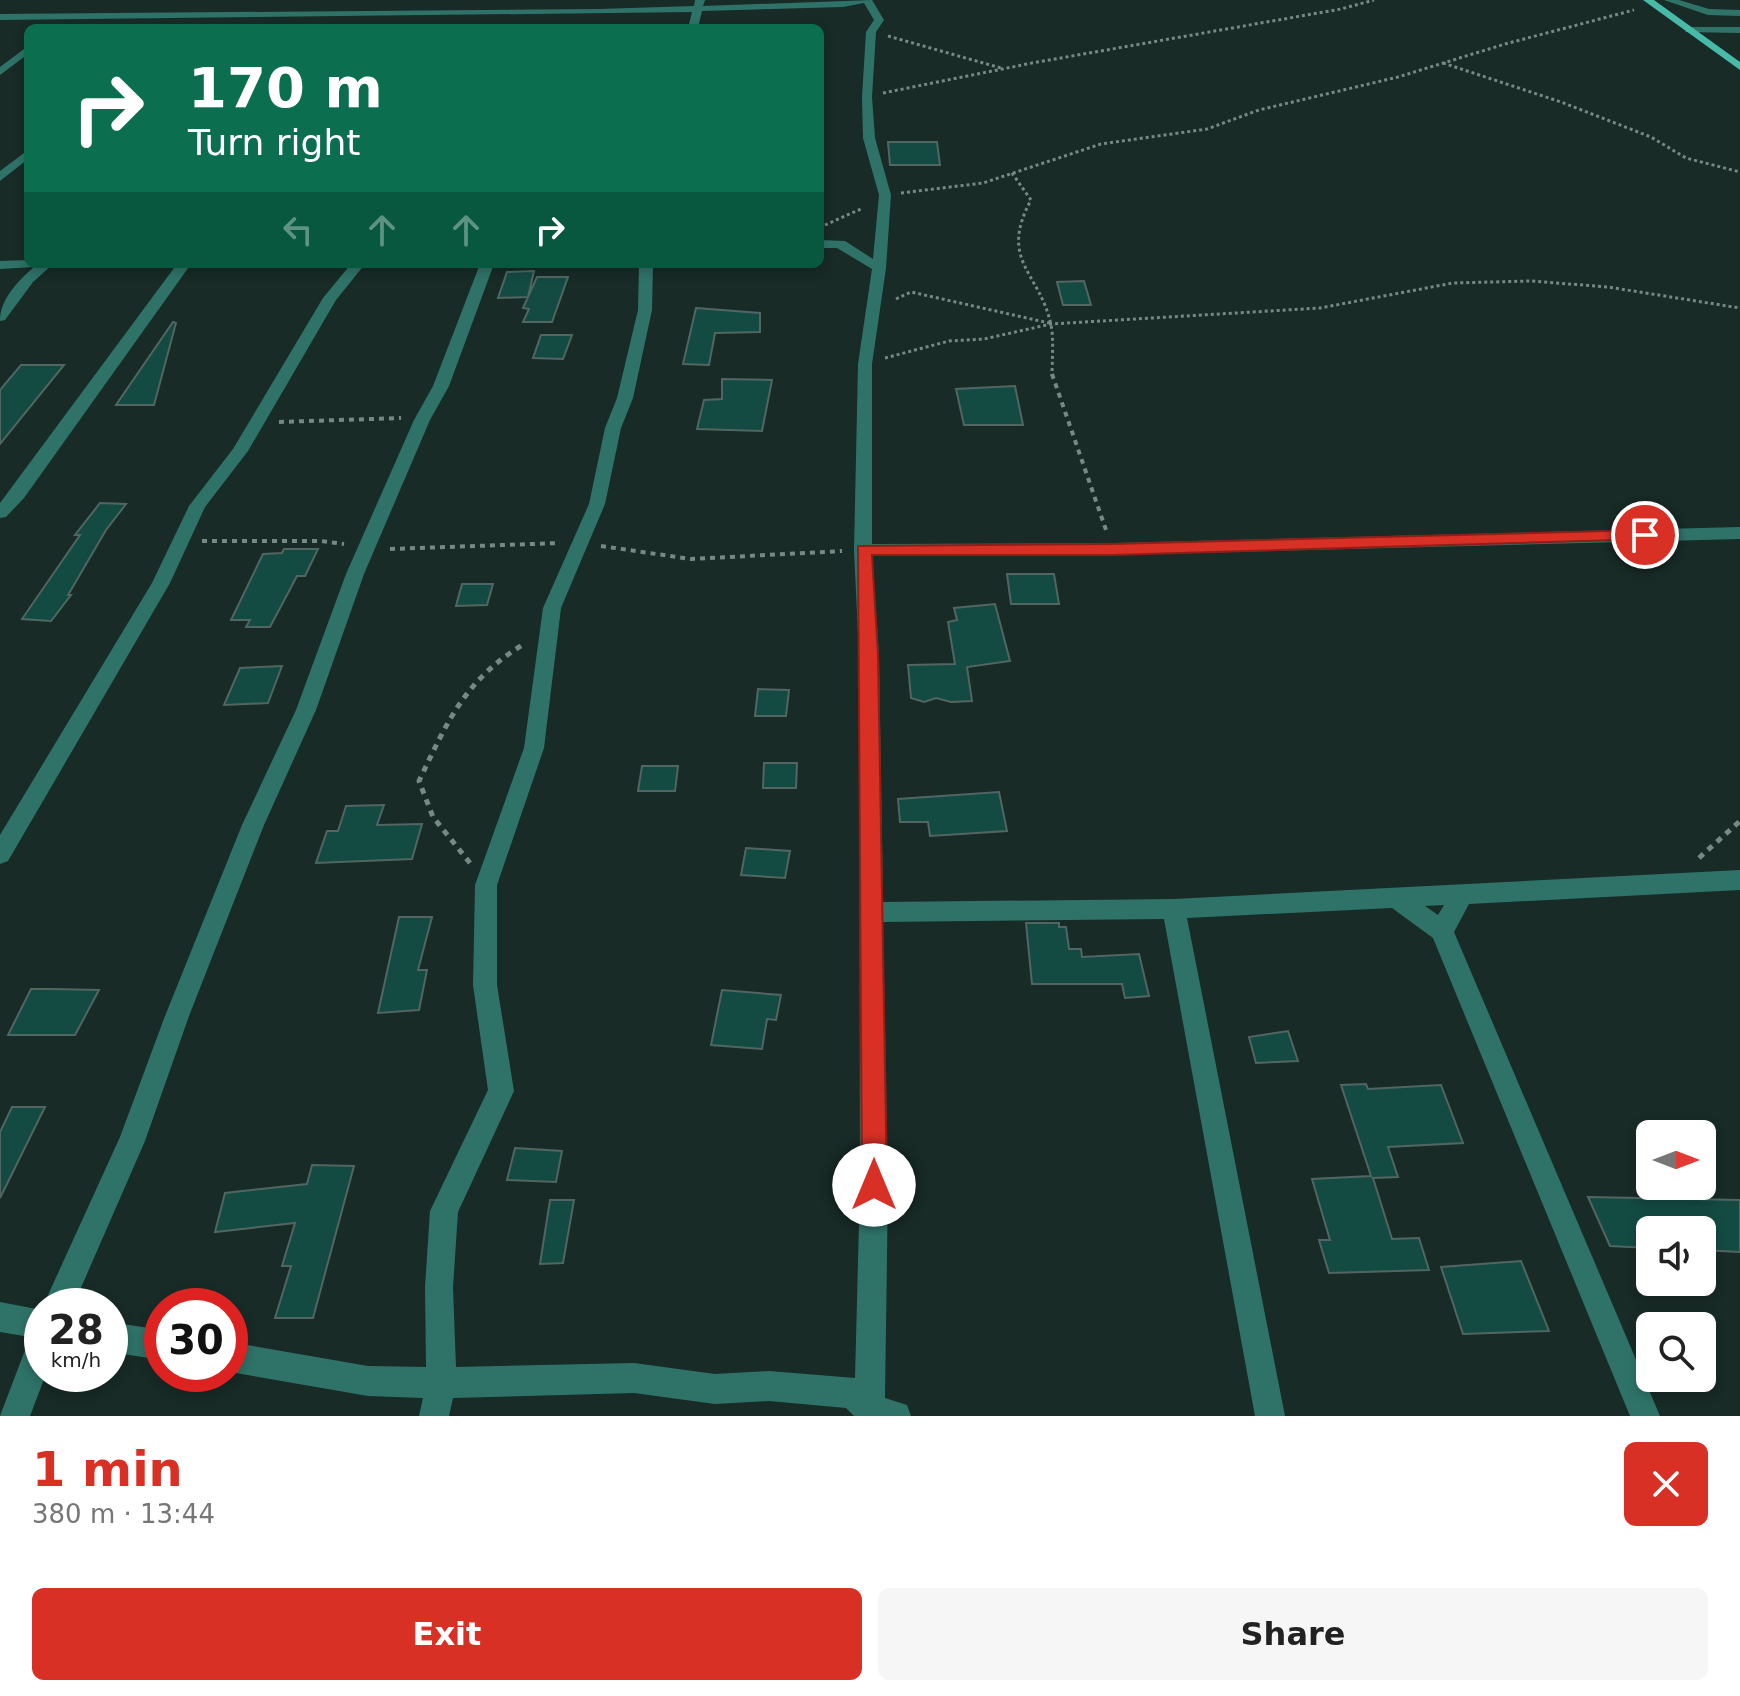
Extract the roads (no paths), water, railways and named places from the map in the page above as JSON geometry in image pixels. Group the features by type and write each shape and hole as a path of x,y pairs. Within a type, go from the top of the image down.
{"main road":[{"path":"1651,3 1740,67"}],"street":[{"path":"275,24 298,0"},
{"path":"380,24 396,0"},
{"path":"497,24 510,0"},
{"path":"597,16 603,0"},
{"path":"0,17 173,18 506,11 597,16 698,4 843,4 866,0 879,20 873,29 867,97 869,138 885,195 879,268 865,364 863,550 869,655 877,1414"},
{"path":"1669,0 1708,12 1740,13"},
{"path":"166,24 192,2"},
{"path":"694,24 698,4"},
{"path":"60,24 79,9"},
{"path":"1688,30 1740,30"},
{"path":"0,72 24,52"},
{"path":"0,177 24,156"},
{"path":"824,244 840,244 879,268"},
{"path":"0,265 24,264"},
{"path":"0,317 28,279 41,268"},
{"path":"0,513 18,494 181,268"},
{"path":"0,855 161,583 197,506 240,451 308,333 330,298 355,268"},
{"path":"66,1288 132,1141 177,1016 253,825 306,710 366,548 422,420 441,386 485,268"},
{"path":"434,1416 441,1383 439,1287 444,1211 501,1091 485,985 486,885 534,748 552,608 597,504 613,428 625,398 645,310 646,268"},
{"path":"863,550 1113,549 1740,533"},
{"path":"872,912 1174,909 1740,880"},
{"path":"1442,931 1462,895"},
{"path":"1396,898 1442,931 1645,1416"},
{"path":"1174,909 1270,1416"},
{"path":"0,1317 24,1322"},
{"path":"248,1360 368,1381 441,1383 634,1378 715,1389 769,1386 853,1393 877,1414"},
{"path":"15,1416 24,1392"}]}
